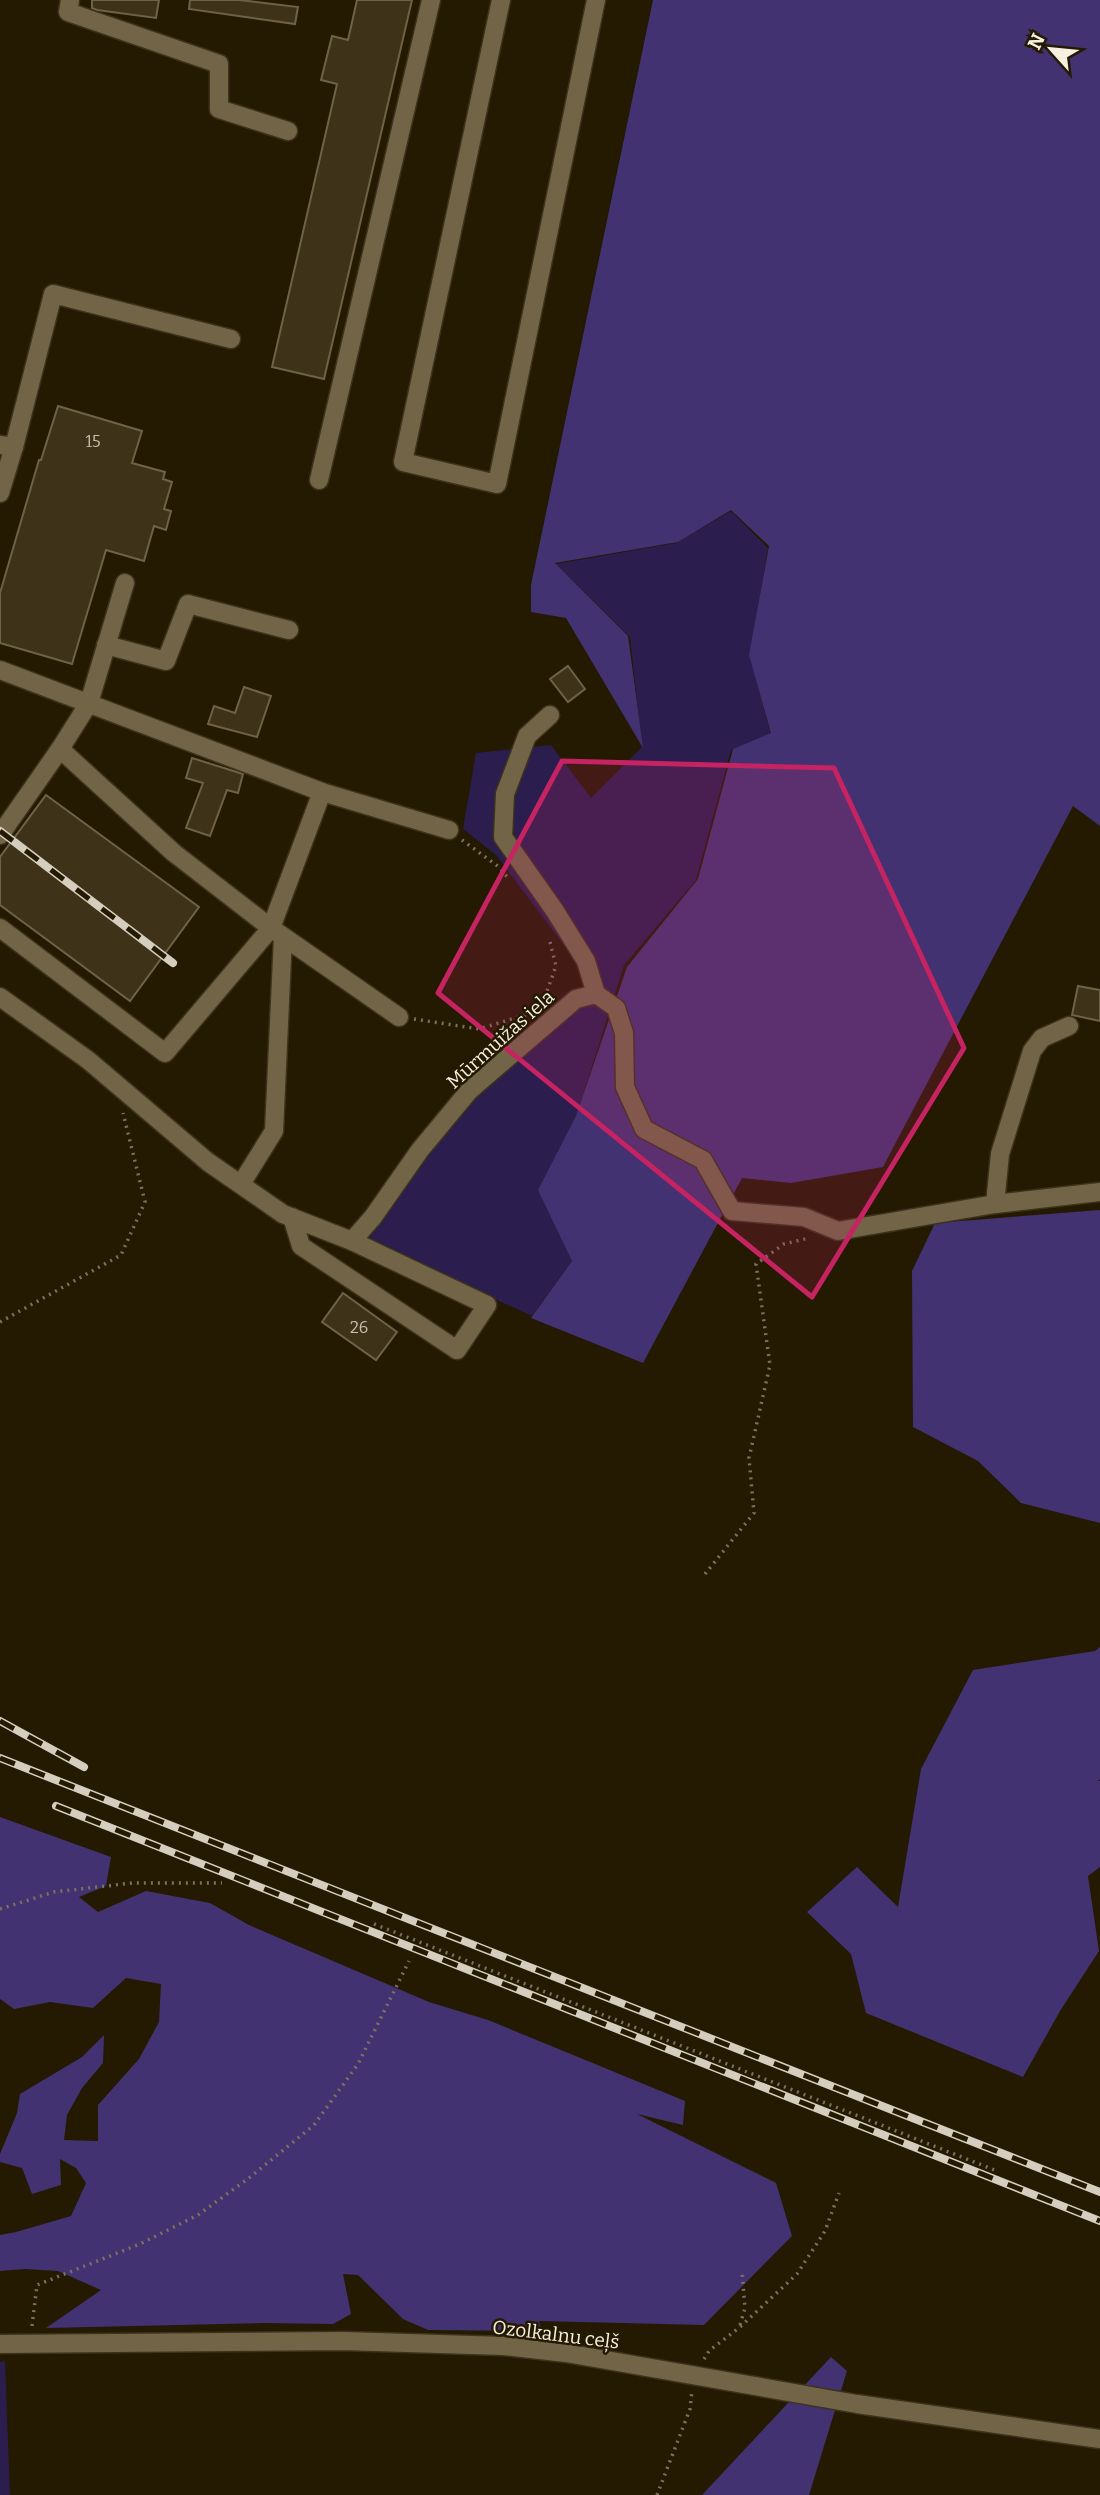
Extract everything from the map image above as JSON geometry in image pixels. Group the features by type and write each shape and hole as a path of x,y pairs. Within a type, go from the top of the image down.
{"street":[{"path":"70,0 68,12 219,64 219,109 288,131"},
{"path":"319,480 431,0"},
{"path":"501,0 403,462 497,484 596,0"},
{"path":"0,493 7,446 53,294 231,338"},
{"path":"0,835 61,749 89,703 125,583"},
{"path":"106,645 166,661 188,604 289,630"},
{"path":"0,670 322,792 449,830"},
{"path":"550,715 527,736 505,794 503,837 586,961 596,994 616,1008 624,1033 625,1087 645,1129 703,1160 732,1211 804,1217 838,1231 995,1204 1100,1192"},
{"path":"61,749 174,853 277,933 399,1017"},
{"path":"241,1184 274,1131 277,933 322,792"},
{"path":"0,928 165,1053 277,933"},
{"name":"Mūrmuižas iela","path":"352,1241 373,1217 420,1150 469,1091 576,999 596,994"},
{"path":"0,997 88,1060 208,1161 283,1214 292,1217 352,1241 487,1305 457,1350 301,1246 292,1217"},
{"path":"995,1204 1000,1154 1032,1051 1042,1038 1069,1026"},
{"name":"Ozolkalnu ceļš","path":"0,2344 343,2341 504,2346 566,2353 858,2404 1100,2440"}],"path":[{"path":"449,830 499,867 514,885"},
{"path":"399,1017 479,1029 525,1016 546,994 556,966 550,939 543,927"},
{"path":"0,1322 121,1255 145,1202 116,1084"},
{"path":"705,1574 754,1513 749,1458 770,1365 756,1264 784,1244 838,1231"},
{"path":"0,1909 54,1892 132,1883 222,1883"},
{"path":"374,1924 997,2171"},
{"path":"29,2343 37,2285 141,2244 198,2215 314,2125 358,2064 409,1961"},
{"path":"657,2495 690,2409 693,2375 709,2351 740,2327 797,2274 825,2231 839,2193"},
{"path":"740,2327 745,2308 742,2271"}],"highlighted area":[{"path":"562,761 834,768 964,1048 812,1297 438,993"}],"shaded area":[{"path":"653,0 1100,0 1100,826 1073,806 883,1167 791,1183 742,1178 643,1363 531,1318 572,1261 538,1190 576,1116 627,967 698,879 733,749 771,733 749,655 769,546 731,510 678,542 555,563 628,636 643,748 566,618 531,612 531,585"},
{"path":"731,511 768,548 750,656 771,735 731,750 696,880 624,965 577,1114 541,1190 572,1261 532,1316 378,1246 363,1236 464,1101 590,980 496,855 463,829 476,753 551,745 591,798 642,747 630,637 556,564 676,543"},
{"path":"1100,1210 1100,1523 1021,1503 978,1461 913,1427 912,1271 935,1223"},
{"path":"1100,1647 1100,1867 1088,1876 1099,1951 1060,2011 1023,2077 866,2013 851,1954 807,1912 857,1867 898,1907 921,1769 973,1670 1095,1651"},
{"path":"0,1817 111,1857 106,1886 79,1897 98,1912 146,1891 210,1903 249,1925 429,2002 488,2020 685,2101 683,2125 637,2114 776,2183 792,2236 704,2325 539,2321 541,2331 428,2330 403,2319 358,2275 343,2274 351,2314 333,2324 46,2328 101,2290 58,2271 0,2271 0,2235 71,2216 86,2183 76,2168 60,2159 61,2185 32,2194 22,2168 0,2162 0,2154 17,2113 20,2094 82,2057 104,2035 103,2063 82,2088 67,2115 64,2140 98,2141 98,2105 139,2059 159,2022 161,1984 126,1978 93,2008 50,2002 14,2009 0,1999"},
{"path":"831,2357 847,2371 809,2495 702,2495"},
{"path":"5,2361 10,2495 0,2495 0,2362"}],"building":[{"path":"92,0 159,0 156,18 97,10 92,8"},
{"path":"190,0 240,0 298,7 295,24 189,9"},
{"path":"357,0 412,0 324,379 272,367 337,84 321,80 332,36 348,40"},
{"path":"58,406 142,431 132,463 165,472 163,479 172,482 164,509 171,511 166,530 154,526 144,561 106,550 72,664 0,643 0,593 39,460"},
{"path":"568,666 585,689 568,702 550,679"},
{"path":"244,687 271,696 257,737 208,724 214,706 235,713"},
{"path":"192,758 243,774 238,793 227,790 210,836 186,828 203,783 186,778"},
{"path":"46,795 199,907 130,1001 0,905 0,857"},
{"path":"1078,986 1100,990 1100,1021 1072,1015"},
{"path":"343,1293 397,1332 376,1360 322,1322"}],"railway":[{"path":"0,831 173,963"},
{"path":"0,1721 84,1767"},
{"path":"0,1758 1100,2192"},
{"path":"56,1806 1100,2221"}]}
